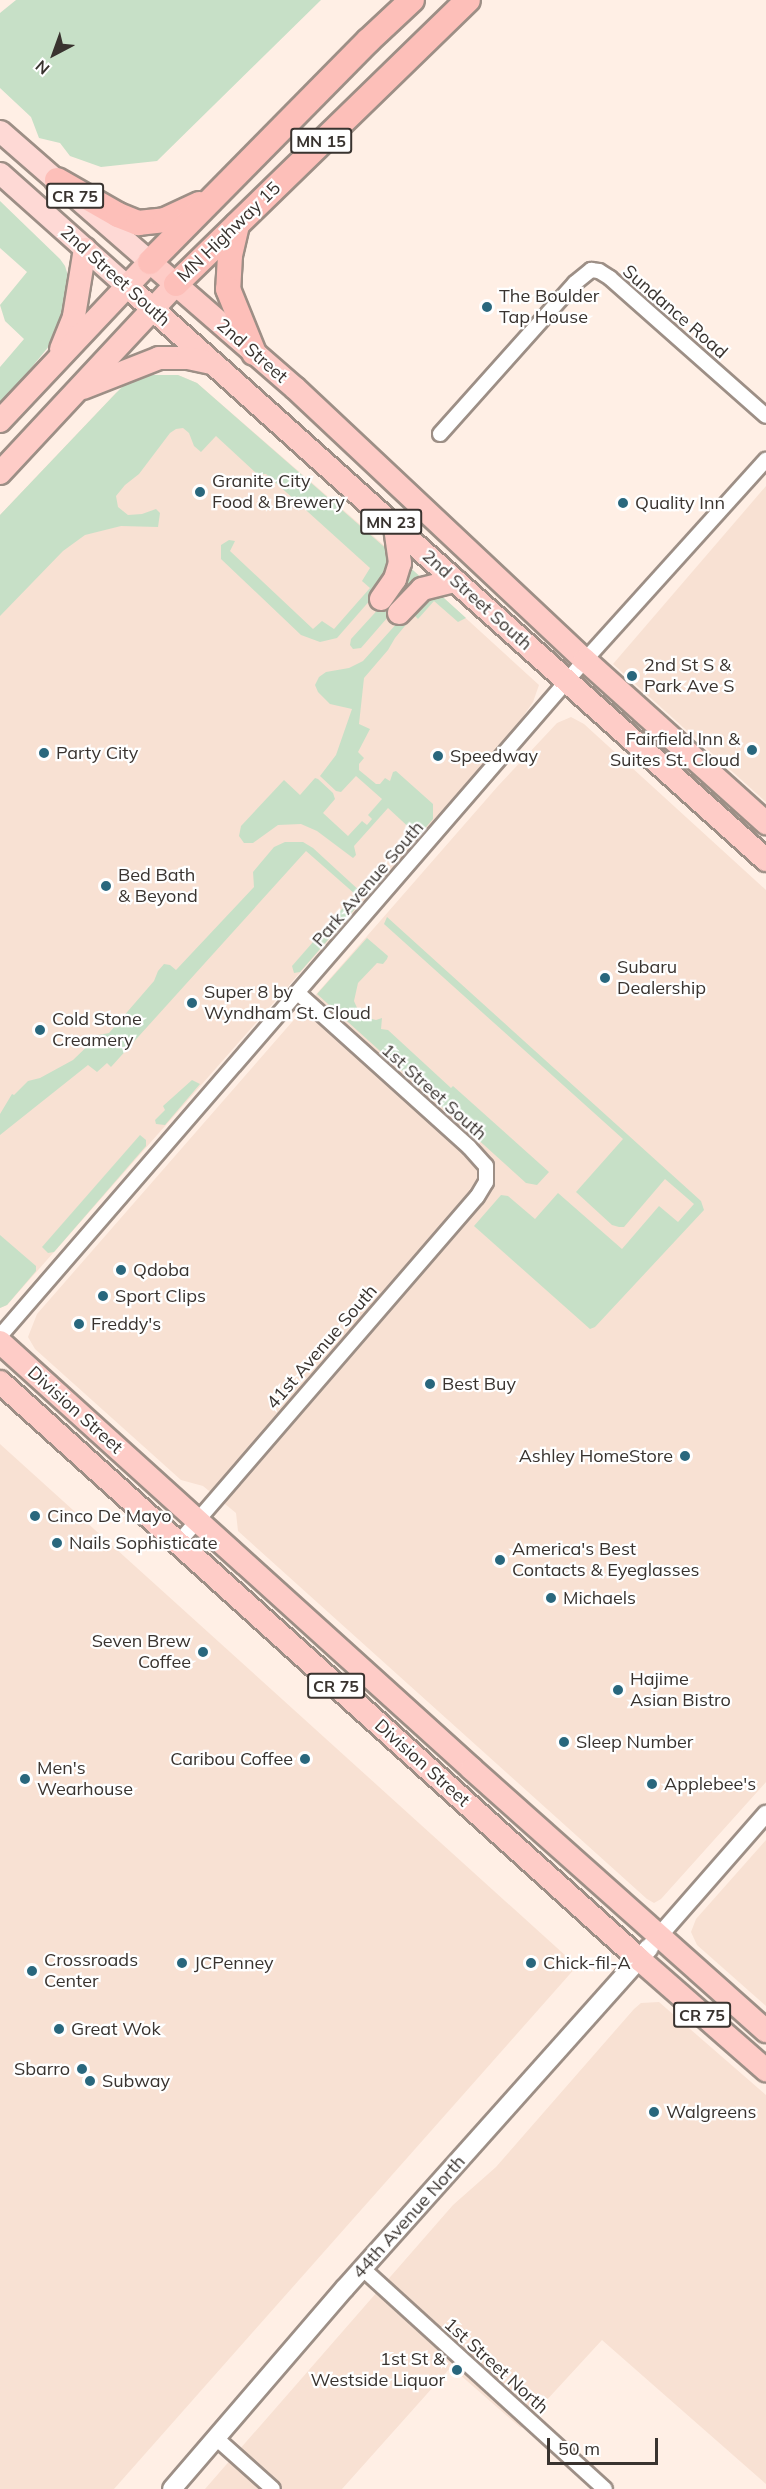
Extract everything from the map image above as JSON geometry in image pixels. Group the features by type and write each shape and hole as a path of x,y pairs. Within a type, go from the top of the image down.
{"highway":[{"name":"MN Highway 15","path":"0,421 150,262 412,0"},
{"name":"MN Highway 15","path":"0,473 176,284 468,0"},
{"path":"57,180 118,216 138,223 165,220 215,196"},
{"path":"237,225 228,289 254,353"},
{"path":"56,361 74,316 85,249"},
{"name":"2nd Street","path":"150,262 352,442"},
{"name":"2nd Street South","path":"127,286 766,860"},
{"path":"76,391 159,358 188,357 214,363"},
{"name":"2nd Street South","path":"352,442 585,660 766,823"},
{"path":"395,526 400,563 394,579 390,606 422,589 455,581"},
{"name":"Division Street","path":"0,1342 197,1521 649,1948 766,2070"},
{"name":"Division Street","path":"0,1382 178,1543 649,1948 766,2031"}],"main road":[{"name":"2nd Street South","path":"2,134 150,262"},
{"name":"2nd Street South","path":"0,173 127,286"},
{"name":"44th Avenue North","path":"172,2489 363,2269 649,1948"}],"street":[{"name":"Sundance Road","path":"440,434 575,283 585,273 595,270 610,278 766,416"},
{"name":"Park Avenue South","path":"0,1336 585,660 766,460"},
{"name":"1st Street South","path":"298,993 469,1147 488,1173"},
{"name":"41st Avenue South","path":"178,1543 477,1197 484,1188 488,1173"},
{"path":"649,1948 766,1814"},
{"name":"1st Street North","path":"363,2269 605,2489"},
{"path":"216,2438 273,2489"}],"shaded area":[{"path":"149,371 150,375 178,375 197,383 424,580 539,685 533,702 513,731 7,1305 0,1308 0,515 116,393"},
{"path":"766,486 766,802 613,664"},
{"path":"571,717 584,724 766,890 766,1782 661,1899 654,1903 238,1531 236,1513 203,1486 181,1480 35,1349 28,1337 37,1314 498,786 557,723"},
{"name":"Crossroads Center","path":"0,1444 577,1966 114,2489 0,2489"},
{"path":"766,1840 766,2006 697,1945 691,1932 696,1919"},
{"path":"659,2002 766,2095 766,2484 602,2340 521,2428 451,2367 342,2489 205,2489 453,2205 496,2167 634,2009 641,2003"}],"green space":[{"path":"16,0 321,0 157,161 101,167 70,156 60,143 39,138 31,117 0,88 0,13"},
{"path":"0,201 60,259 65,266 71,285 59,334 0,406 0,367 24,339 5,321 0,305 27,272 0,248"},
{"path":"149,371 150,375 178,375 197,383 390,552 391,563 379,590 337,638 320,642 301,635 221,559 221,545 229,540 235,541 230,551 313,629 322,621 334,629 370,588 362,581 370,568 266,474 257,474 216,436 201,452 194,446 189,433 183,428 170,433 139,474 116,496 118,507 128,515 142,514 156,509 160,513 158,527 121,526 85,535 63,551 0,616 0,515 128,381"},
{"path":"406,564 424,580 414,587 361,648 353,649 350,645 351,639 393,593"},
{"path":"434,589 466,618 458,622 434,601 418,619 414,615 395,638 388,650 364,678 359,724 370,729 358,752 364,758 359,764 359,770 376,784 380,784 385,778 390,781 393,772 396,771 433,804 433,819 421,833 415,833 388,808 354,846 356,855 353,858 317,831 301,824 278,825 253,843 244,843 239,836 241,826 284,780 300,795 315,778 318,779 333,793 335,799 323,813 348,836 362,821 367,825 372,819 368,815 382,799 356,776 341,792 336,791 320,776 336,755 352,709 330,704 318,692 315,685 319,677 326,672 349,668 363,661 426,591"},
{"path":"285,842 303,842 313,848 362,893 361,902 300,972 294,973 292,966 355,894 306,851 111,1067 107,1063 97,1072 88,1065 0,1135 0,1114 12,1094 14,1095 28,1081 40,1078 73,1060 99,1035 109,1033 154,981 164,964 176,970 254,887 253,872 274,847"},
{"path":"387,917 701,1201 704,1210 595,1327 590,1329 474,1226 501,1195 508,1196 535,1219 558,1193 622,1249 659,1206 678,1222 694,1204 665,1179 624,1227 619,1227 612,1225 576,1192 623,1139 384,924"},
{"path":"367,938 388,956 383,964 377,963 358,983 354,1001 358,1010 364,1017 376,1020 382,1018 381,1029 388,1030 451,1088 453,1086 549,1172 537,1185 526,1183 317,994"},
{"path":"192,1080 200,1084 165,1125 156,1124 155,1120 165,1110 163,1106"},
{"path":"140,1135 146,1140 146,1146 54,1252 48,1253 42,1247"},
{"path":"0,1235 36,1266 36,1271 7,1305 0,1308"}],"place":[{"name":"The Boulder Tap House","path":"487,307"},
{"name":"Granite City Food & Brewery","path":"200,492"},
{"name":"Quality Inn","path":"623,503"},
{"name":"2nd St S & Park Ave S","path":"632,676"},
{"name":"Fairfield Inn & Suites St. Cloud","path":"752,750"},
{"name":"Party City","path":"44,753"},
{"name":"Speedway","path":"438,756"},
{"name":"Bed Bath & Beyond","path":"106,886"},
{"name":"Subaru Dealership","path":"605,978"},
{"name":"Super 8 by Wyndham St. Cloud","path":"192,1003"},
{"name":"Cold Stone Creamery","path":"40,1030"},
{"name":"Qdoba","path":"121,1270"},
{"name":"Sport Clips","path":"103,1296"},
{"name":"Freddy's","path":"79,1324"},
{"name":"Best Buy","path":"430,1384"},
{"name":"Ashley HomeStore","path":"685,1456"},
{"name":"Cinco De Mayo","path":"35,1516"},
{"name":"Nails Sophisticate","path":"57,1543"},
{"name":"America's Best Contacts & Eyeglasses","path":"500,1560"},
{"name":"Michaels","path":"551,1598"},
{"name":"Seven Brew Coffee","path":"203,1652"},
{"name":"Hajime Asian Bistro","path":"618,1690"},
{"name":"Sleep Number","path":"564,1742"},
{"name":"Caribou Coffee","path":"305,1759"},
{"name":"Men's Wearhouse","path":"25,1779"},
{"name":"Applebee's","path":"652,1784"},
{"name":"JCPenney","path":"182,1963"},
{"name":"Chick-fil-A","path":"531,1963"},
{"name":"Crossroads Center","path":"32,1971"},
{"name":"Great Wok","path":"59,2029"},
{"name":"Sbarro","path":"82,2069"},
{"name":"Subway","path":"90,2081"},
{"name":"Walgreens","path":"654,2112"},
{"name":"1st St & Westside Liquor","path":"457,2370"}]}
